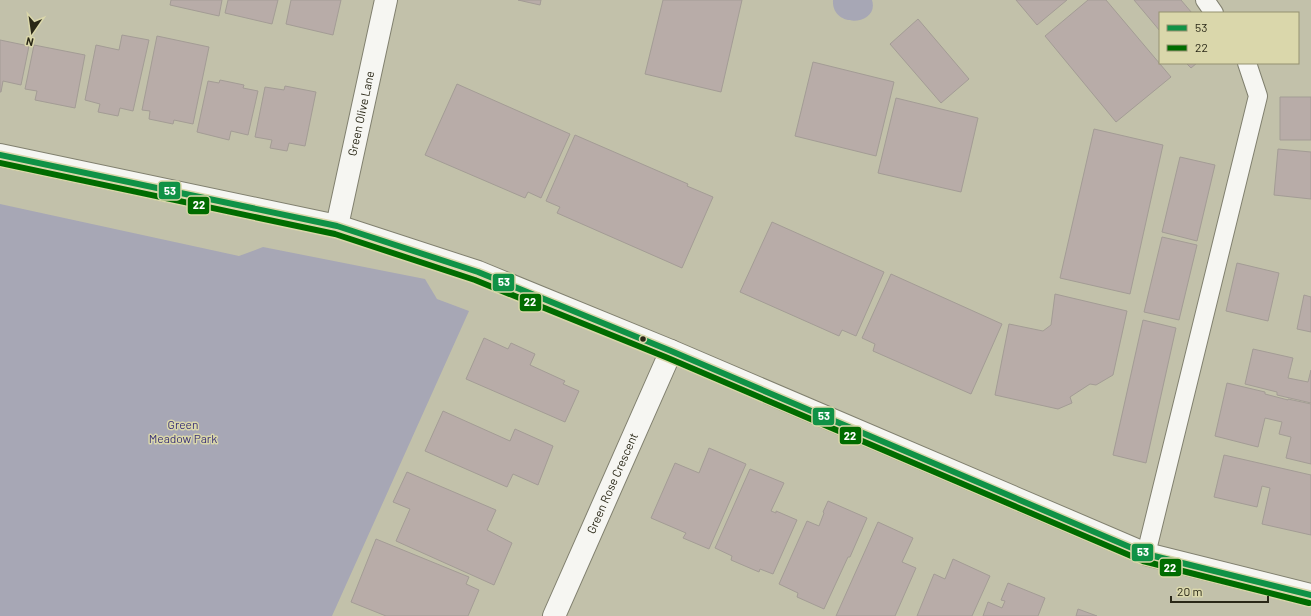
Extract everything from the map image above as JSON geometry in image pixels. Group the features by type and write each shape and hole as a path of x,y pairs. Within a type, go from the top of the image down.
{"street":[{"name":"Green Olive Lane","path":"337,226 386,0"},
{"path":"0,155 337,226 478,272 671,351 1146,554 1311,595"},
{"name":"Green Rose Crescent","path":"554,616 671,351"}],"lane":[{"path":"1205,0 1213,12"},
{"path":"1146,554 1258,96 1247,64"}],"green space":[{"path":"833,0 872,0 873,9 869,15 863,19 855,21 847,20 839,16 834,9"},
{"name":"Green Meadow Park","path":"0,204 239,256 263,247 425,279 437,299 469,311 332,616 0,616"}],"building":[{"path":"171,0 222,0 219,16 170,5"},
{"path":"228,0 278,0 272,24 225,13"},
{"path":"291,0 341,0 333,35 286,24"},
{"path":"518,0 541,0 540,5"},
{"path":"663,0 742,0 721,92 645,74"},
{"path":"1016,0 1067,0 1037,25"},
{"path":"1088,0 1106,0 1171,77 1116,122 1045,36"},
{"path":"1134,0 1181,0 1191,12 1159,12 1159,30"},
{"path":"918,19 969,79 941,103 890,44"},
{"path":"122,35 149,40 133,111 120,108 118,116 98,112 100,104 85,100 96,45 119,50"},
{"path":"157,36 209,47 193,124 174,120 173,124 149,119 150,111 142,110"},
{"path":"0,40 29,46 21,85 3,81 1,92 0,92"},
{"path":"34,45 85,55 75,108 35,100 37,91 25,89"},
{"path":"813,62 894,82 876,156 795,136"},
{"path":"1187,64 1196,64 1191,68"},
{"path":"220,80 244,85 243,88 258,91 248,135 231,131 229,140 197,132 208,81 219,83"},
{"path":"457,84 570,134 541,198 528,192 525,198 425,155"},
{"path":"285,86 316,92 305,146 289,143 287,151 270,148 272,140 255,137 265,87 284,90"},
{"path":"1280,97 1311,97 1311,140 1280,140"},
{"path":"896,98 978,118 961,192 878,173"},
{"path":"1094,129 1163,145 1130,294 1060,278"},
{"path":"575,135 688,184 687,186 713,197 682,268 557,213 560,207 546,201"},
{"path":"1278,149 1311,152 1311,199 1274,195"},
{"path":"1180,157 1215,165 1197,241 1162,232"},
{"path":"772,222 884,272 856,336 842,330 839,336 740,292"},
{"path":"1162,237 1197,245 1179,320 1144,312"},
{"path":"1237,263 1279,273 1268,321 1226,311"},
{"path":"891,274 1002,324 971,394 873,351 875,344 862,338"},
{"path":"1055,294 1127,311 1113,375 1096,385 1090,384 1070,397 1072,403 1058,409 995,395 1009,324 1043,331 1051,325"},
{"path":"1304,295 1311,297 1311,332 1297,329"},
{"path":"1143,320 1176,328 1146,463 1113,455"},
{"path":"484,338 508,349 511,343 535,354 530,365 565,381 563,384 579,391 565,422 466,379"},
{"path":"1253,349 1293,358 1288,378 1308,382 1311,370 1311,403 1277,395 1277,392 1245,384"},
{"path":"1227,383 1265,392 1265,394 1288,400 1311,404 1311,464 1286,458 1291,437 1279,434 1282,422 1265,418 1258,447 1215,436"},
{"path":"443,411 510,441 515,429 553,446 538,485 513,474 507,487 425,451"},
{"path":"709,448 746,464 709,549 683,538 686,533 651,518 675,463 699,473"},
{"path":"1224,455 1311,475 1311,535 1262,524 1270,488 1262,486 1257,507 1214,497"},
{"path":"750,469 784,483 771,511 776,513 776,511 797,520 773,574 760,569 759,572 731,560 732,556 715,548"},
{"path":"407,472 496,510 487,530 512,543 494,585 396,541 410,509 393,502"},
{"path":"828,501 867,518 850,557 848,557 824,609 797,597 798,593 779,584 807,521 819,526"},
{"path":"878,522 913,538 902,562 916,568 895,616 836,616"},
{"path":"376,539 469,577 466,584 479,590 468,616 386,616 351,602"},
{"path":"953,559 990,576 972,616 917,616 934,574 945,579"},
{"path":"1008,583 1045,598 1038,616 983,616 988,602 1002,608 1005,601 1001,600"},
{"path":"1078,609 1097,616 1076,616"}],"transit line":[{"name":"53","path":"0,155 337,226 478,272 671,351 1146,554 1311,595"},
{"name":"22","path":"0,163 335,234 475,280 668,358 1143,561 1309,603"}]}
